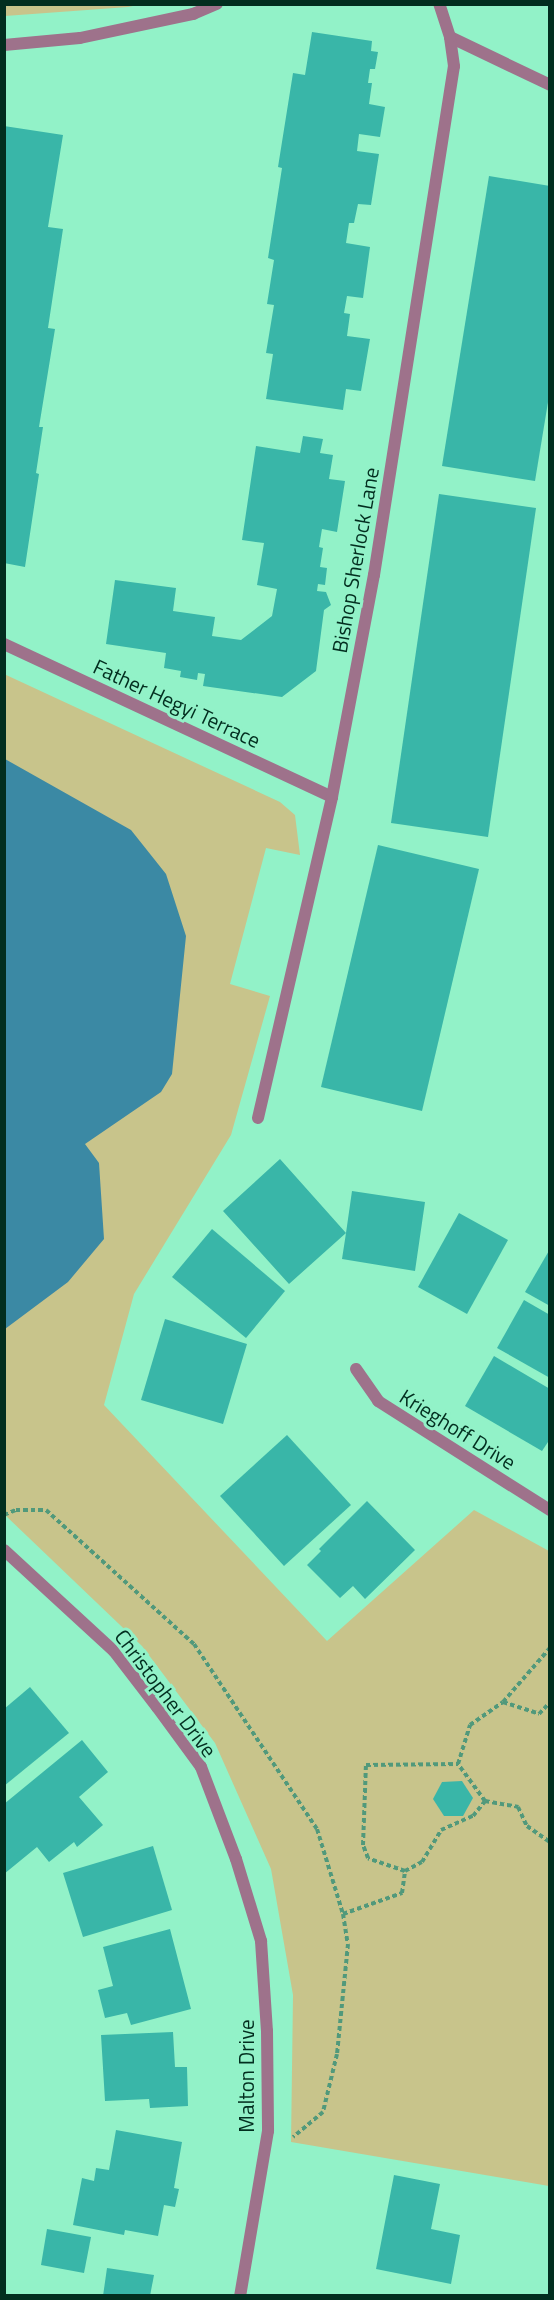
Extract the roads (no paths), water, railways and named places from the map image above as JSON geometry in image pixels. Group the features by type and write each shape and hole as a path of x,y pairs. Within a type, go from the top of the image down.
{"street":[{"path":"4,45 80,38 193,14 217,4"},
{"name":"Bishop Sherlock Lane","path":"258,1118 332,797 374,575 454,66 450,37 439,4"},
{"path":"450,37 549,85"},
{"name":"Father Hegyi Terrace","path":"4,644 332,797"},
{"name":"Krieghoff Drive","path":"356,1369 378,1401 549,1510"},
{"name":"Christopher Drive","path":"4,1550 114,1651 157,1707 201,1767 236,1859"},
{"name":"Malton Drive","path":"236,1859 261,1941 267,2031 268,2131 240,2295"}],"water":[{"path":"5,759 131,830 166,874 186,936 172,1074 161,1092 85,1144 99,1163 104,1239 68,1282 5,1329"}]}
